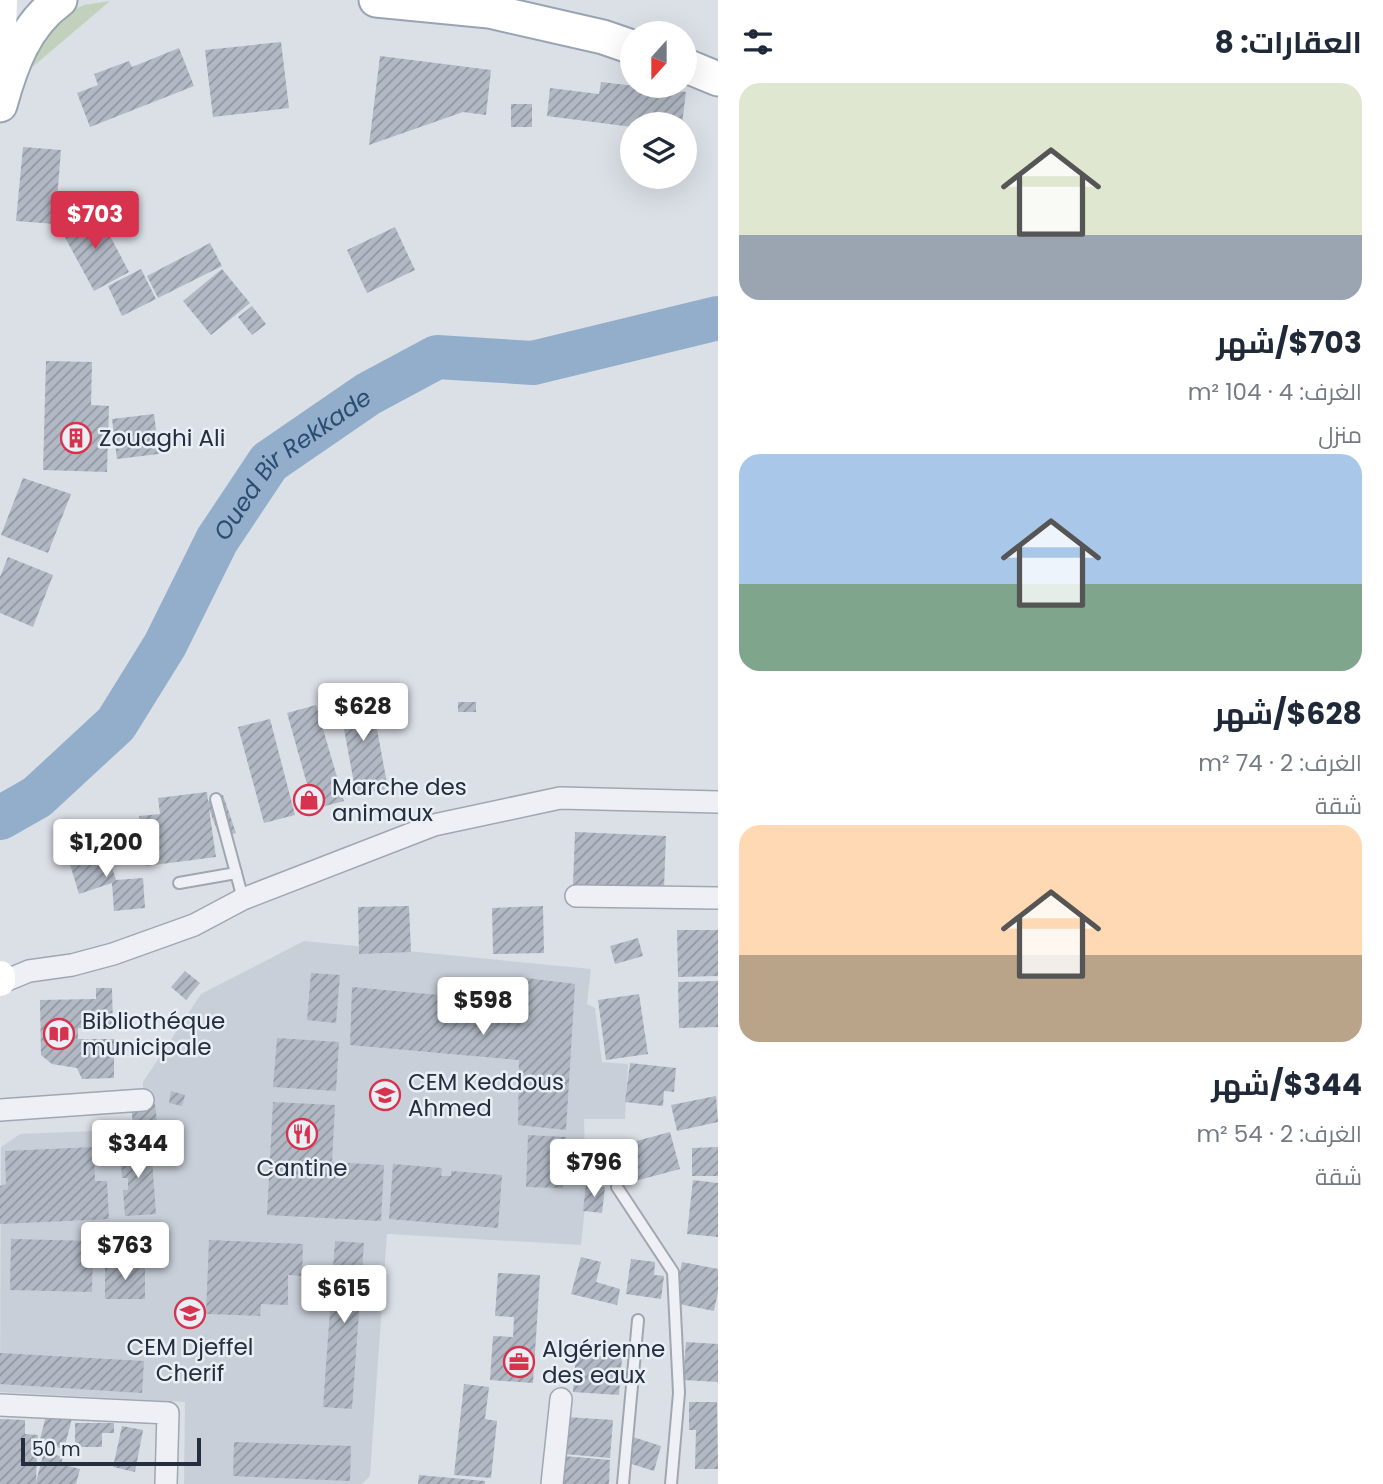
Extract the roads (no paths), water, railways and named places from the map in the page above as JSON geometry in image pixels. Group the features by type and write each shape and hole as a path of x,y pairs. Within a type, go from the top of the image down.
{"main road":[{"path":"0,105 9,71 30,30 44,11 60,0"},
{"path":"376,0 489,11 620,43"},
{"path":"697,70 718,79"}],"street":[{"path":"0,64 2,0"},
{"path":"0,980 29,971 113,954 194,925 243,899 434,825 560,798 718,802"},
{"path":"576,896 718,898"},
{"path":"0,967 29,971"},
{"path":"0,1110 143,1100"},
{"path":"552,1484 561,1399"},
{"path":"0,1405 168,1413 166,1484"}],"lane":[{"path":"216,799 243,899"},
{"path":"179,883 236,873"},
{"path":"617,1187 673,1272 679,1392 671,1484"},
{"path":"623,1484 638,1320"}],"waterway":[{"name":"Oued Bir Rekkade","path":"0,818 37,797 116,724 165,645 217,540 269,462 368,394 437,357 533,363 718,318"}],"place":[{"name":"Zouaghi Ali","path":"76,438"},
{"name":"Marche des animaux","path":"309,800"},
{"name":"Bibliothéque municipale","path":"59,1034"},
{"name":"CEM Keddous Ahmed","path":"385,1095"},
{"name":"Cantine","path":"302,1134"},
{"name":"CEM Djeffel Cherif","path":"190,1313"},
{"name":"Algérienne des eaux","path":"519,1362"}]}
